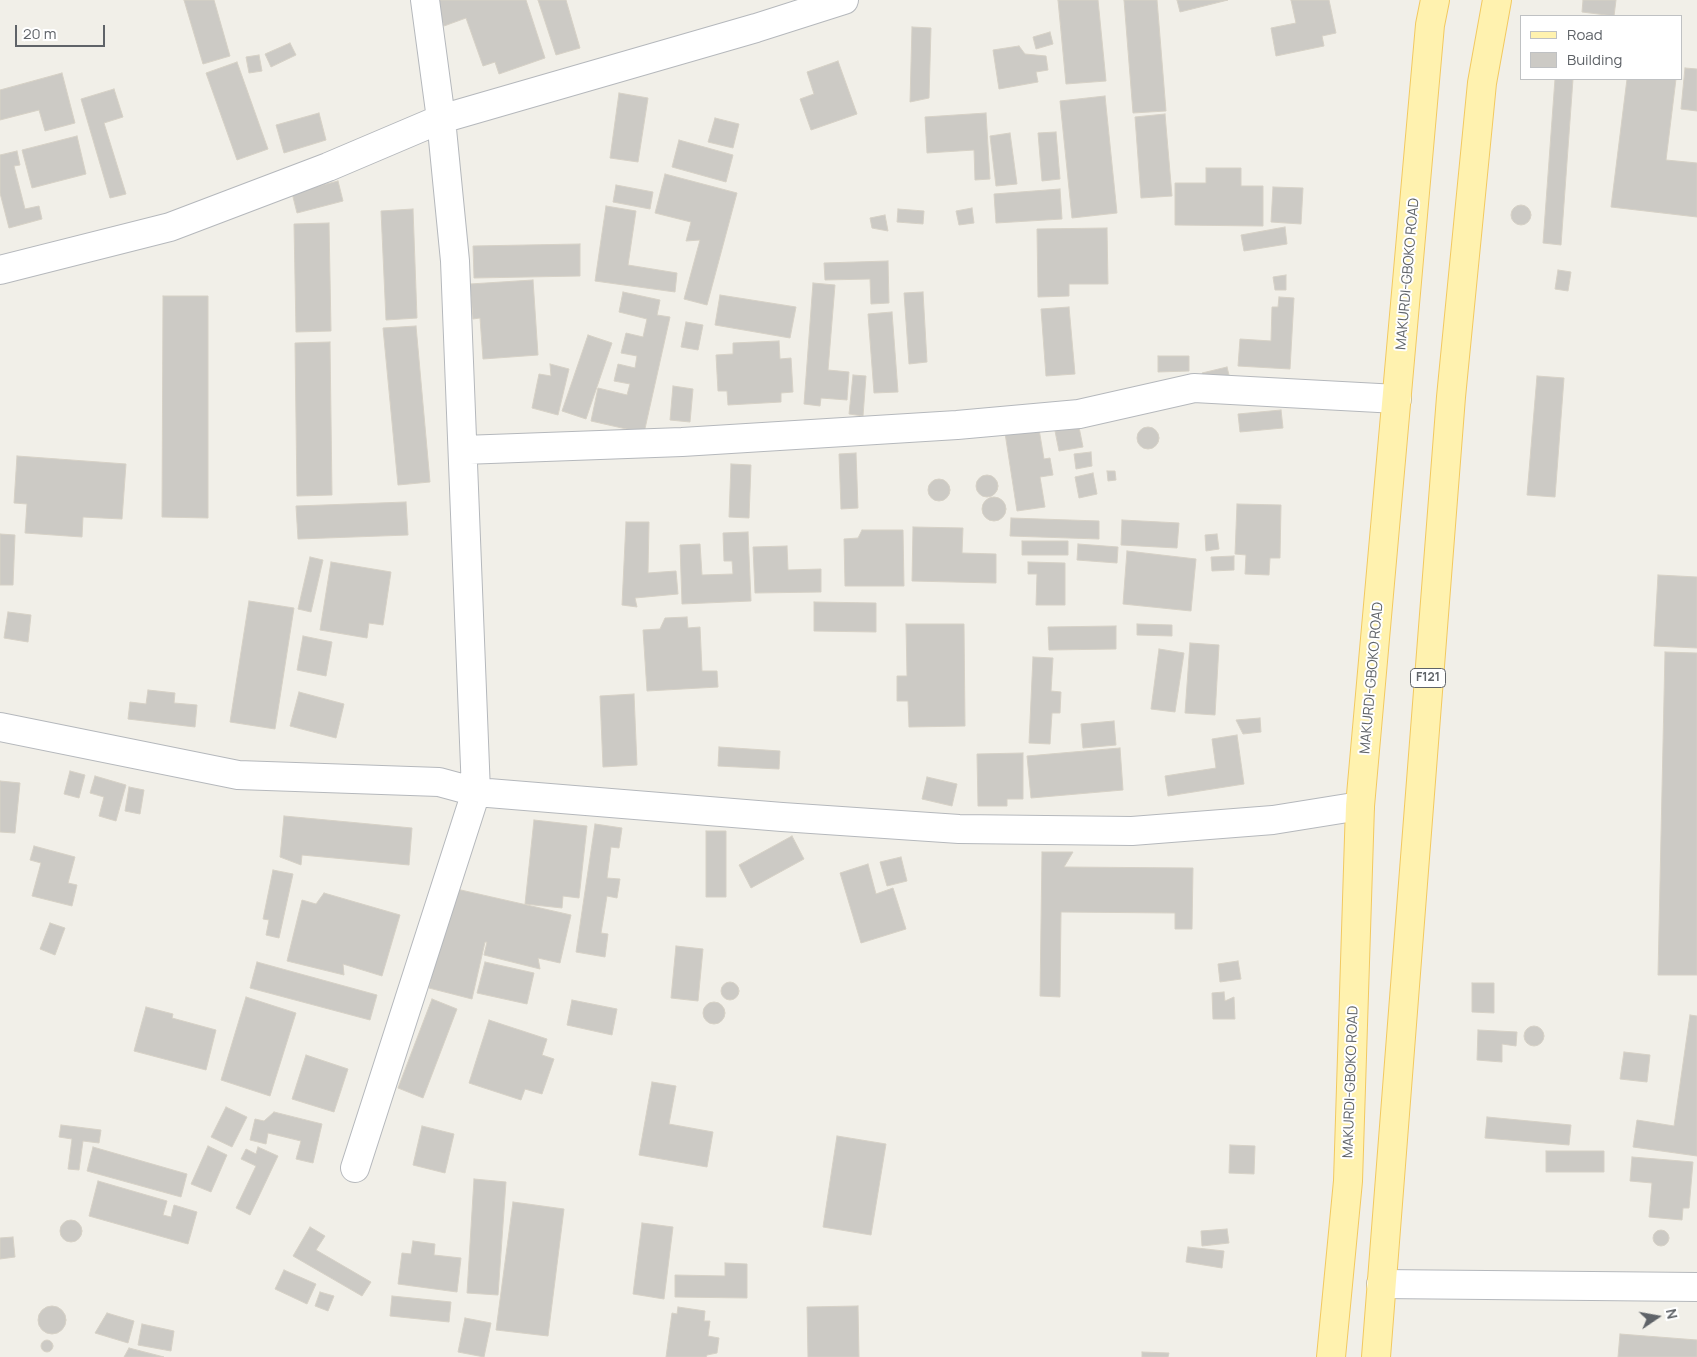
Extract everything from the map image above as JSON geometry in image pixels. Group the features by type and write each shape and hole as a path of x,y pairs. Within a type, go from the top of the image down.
{"main road":[{"name":"MAKURDI-GBOKO ROAD","path":"1331,1357 1348,1181 1360,806 1430,25 1435,0"},
{"name":"F121","path":"1376,1357 1451,398 1482,83 1497,0"}],"street":[{"path":"355,1168 476,792 455,261 441,119 424,0"},
{"path":"0,270 170,228 328,167 441,119 756,28 844,0"},
{"path":"463,450 682,442 957,425 1079,414 1194,388 1397,399"},
{"path":"0,727 238,775 439,782 476,792 782,817 959,829 1132,831 1273,820 1360,806"},
{"path":"1381,1284 1697,1287"}],"building":[{"path":"184,0 214,0 230,56 203,64"},
{"path":"526,0 545,58 499,74 495,62 483,66 466,18 444,26 435,1"},
{"path":"538,0 566,0 580,48 556,55"},
{"path":"1058,0 1098,0 1106,81 1066,84"},
{"path":"1124,0 1157,0 1166,111 1133,113"},
{"path":"1177,0 1228,0 1180,12"},
{"path":"1291,0 1329,0 1336,33 1322,36 1324,46 1276,56 1271,28 1296,23"},
{"path":"1583,0 1616,0 1614,15 1582,12"},
{"path":"912,27 931,28 929,98 910,102"},
{"path":"1050,32 1053,44 1036,49 1033,37"},
{"path":"290,43 296,55 271,67 265,54"},
{"path":"1019,46 1025,54 1046,56 1048,70 1036,72 1038,82 999,89 993,50"},
{"path":"259,55 262,71 249,73 246,57"},
{"path":"838,61 857,114 811,130 800,99 814,94 807,72"},
{"path":"237,62 268,149 237,160 206,73"},
{"path":"1685,68 1697,69 1697,111 1681,109"},
{"path":"62,73 75,123 45,131 39,110 0,120 0,90"},
{"path":"1555,80 1573,80 1561,245 1543,243"},
{"path":"1627,80 1676,80 1666,160 1697,163 1697,217 1611,207"},
{"path":"114,89 123,117 104,123 126,194 110,198 81,99"},
{"path":"619,93 648,98 638,162 610,158"},
{"path":"1105,96 1117,213 1072,218 1060,101"},
{"path":"319,113 326,140 284,153 276,125"},
{"path":"986,113 990,179 975,180 974,150 927,153 925,117"},
{"path":"1165,114 1172,196 1141,198 1135,117"},
{"path":"715,118 739,124 733,148 708,142"},
{"path":"1056,132 1060,179 1042,181 1038,133"},
{"path":"1010,133 1017,184 996,186 990,136"},
{"path":"77,136 86,174 32,188 22,150"},
{"path":"679,140 733,155 726,182 672,167"},
{"path":"17,151 20,165 14,166 25,209 39,206 42,219 9,228 0,193 0,155"},
{"path":"1206,168 1241,168 1241,186 1263,186 1263,226 1175,225 1175,183 1206,183"},
{"path":"665,174 737,193 707,305 684,299 700,240 686,241 691,222 655,213"},
{"path":"338,181 343,201 297,213 292,193"},
{"path":"616,185 653,192 650,209 613,202"},
{"path":"1273,187 1303,188 1301,224 1271,222"},
{"path":"1060,189 1062,219 996,223 994,194"},
{"path":"1521,205 1528,208 1531,215 1528,222 1521,225 1514,222 1511,215 1514,208"},
{"path":"606,206 636,211 628,265 677,273 675,292 595,281"},
{"path":"972,208 974,223 959,225 956,211"},
{"path":"413,209 417,318 386,320 381,211"},
{"path":"898,209 924,211 923,224 897,222"},
{"path":"885,215 888,231 872,228 870,218"},
{"path":"329,223 331,331 296,332 294,224"},
{"path":"1285,227 1287,244 1244,251 1241,235"},
{"path":"1107,228 1108,284 1069,284 1069,296 1038,297 1037,229"},
{"path":"580,244 580,276 474,278 473,246"},
{"path":"888,261 889,303 871,304 870,279 825,280 824,263"},
{"path":"1558,270 1571,272 1568,291 1555,289"},
{"path":"1286,275 1286,290 1275,290 1273,277"},
{"path":"533,280 538,355 483,359 480,318 473,319 470,284"},
{"path":"813,283 835,285 828,370 849,372 847,400 821,398 820,406 804,404"},
{"path":"623,292 660,300 657,315 670,317 644,433 591,421 598,388 627,395 630,384 614,381 618,364 635,368 637,356 621,353 626,333 643,337 647,319 619,312"},
{"path":"923,292 927,362 909,364 904,293"},
{"path":"720,295 796,307 790,338 715,325"},
{"path":"163,296 208,296 208,518 162,517"},
{"path":"1279,297 1294,298 1290,369 1238,366 1240,339 1271,341 1272,307 1278,307"},
{"path":"1069,307 1075,374 1046,376 1041,309"},
{"path":"892,312 898,392 874,393 868,314"},
{"path":"686,322 703,325 698,350 681,347"},
{"path":"416,326 430,482 398,485 383,328"},
{"path":"588,335 612,343 586,419 562,411"},
{"path":"779,341 780,359 791,358 793,392 781,393 781,402 728,405 727,391 718,391 716,355 733,354 733,343"},
{"path":"330,342 332,495 297,496 295,343"},
{"path":"1158,356 1189,356 1189,371 1158,372"},
{"path":"550,364 569,369 558,415 532,408 539,374 551,376"},
{"path":"1227,367 1230,379 1205,385 1202,373"},
{"path":"853,375 866,376 863,416 849,414"},
{"path":"1537,376 1564,378 1555,497 1527,495"},
{"path":"673,386 693,389 690,422 670,420"},
{"path":"1281,410 1283,428 1240,432 1238,414"},
{"path":"1079,427 1083,447 1059,451 1055,431"},
{"path":"1148,427 1156,430 1159,438 1156,446 1148,449 1140,446 1137,438 1140,430"},
{"path":"1039,429 1044,459 1050,458 1053,475 1040,477 1045,507 1017,511 1005,433"},
{"path":"1091,452 1092,466 1076,469 1074,454"},
{"path":"856,453 858,508 841,509 839,454"},
{"path":"17,456 126,464 122,519 83,517 82,537 25,533 27,504 14,503"},
{"path":"731,464 751,465 749,518 729,517"},
{"path":"1107,471 1115,471 1116,480 1108,481"},
{"path":"1093,473 1097,494 1079,498 1075,477"},
{"path":"987,475 995,478 998,486 995,494 987,497 979,494 976,486 979,478"},
{"path":"939,479 947,482 950,490 947,498 939,501 931,498 928,490 931,482"},
{"path":"994,497 1002,501 1006,509 1002,517 994,521 986,517 982,509 986,501"},
{"path":"406,502 408,535 298,539 296,506"},
{"path":"1237,504 1281,505 1280,558 1270,558 1269,575 1245,574 1246,555 1235,554"},
{"path":"1011,518 1099,521 1099,539 1010,536"},
{"path":"1122,520 1179,523 1177,548 1121,545"},
{"path":"626,522 649,522 648,573 676,571 678,594 635,598 637,607 622,605"},
{"path":"913,527 963,528 962,553 996,554 996,583 912,581"},
{"path":"862,530 903,530 904,586 845,586 844,539 858,538"},
{"path":"748,532 751,601 682,604 680,545 700,544 702,575 733,574 732,561 724,561 723,533"},
{"path":"0,534 15,535 13,585 0,585"},
{"path":"1217,534 1219,549 1206,551 1205,535"},
{"path":"1022,541 1068,541 1068,555 1022,555"},
{"path":"1078,544 1118,547 1117,563 1077,560"},
{"path":"787,546 788,570 821,569 821,592 755,593 753,547"},
{"path":"1127,551 1196,559 1191,611 1123,604"},
{"path":"1234,556 1234,570 1212,571 1211,557"},
{"path":"310,557 323,560 311,612 298,609"},
{"path":"331,562 391,572 383,625 369,623 367,638 320,630"},
{"path":"1028,562 1065,563 1065,605 1036,605 1037,574 1028,574"},
{"path":"1658,575 1697,577 1697,648 1654,646"},
{"path":"249,601 294,608 275,729 230,722"},
{"path":"814,602 876,603 876,632 814,631"},
{"path":"8,612 31,615 28,642 4,638"},
{"path":"687,617 688,628 700,627 702,671 717,671 718,687 647,691 643,630 660,629 665,618"},
{"path":"906,624 964,624 965,726 909,727 908,701 897,701 897,676 907,676"},
{"path":"1137,624 1172,625 1172,636 1137,635"},
{"path":"1116,626 1116,649 1049,650 1048,627"},
{"path":"303,636 332,642 326,676 297,670"},
{"path":"1190,643 1219,645 1215,715 1185,713"},
{"path":"1159,649 1184,653 1175,712 1151,709"},
{"path":"1665,652 1697,653 1697,975 1658,975"},
{"path":"1033,657 1053,658 1051,691 1061,692 1060,713 1052,713 1050,744 1029,743"},
{"path":"148,690 175,693 174,703 197,705 195,727 128,719 130,702 146,704"},
{"path":"299,692 344,704 336,738 290,726"},
{"path":"634,694 637,765 603,767 600,696"},
{"path":"1260,718 1261,732 1243,734 1236,720"},
{"path":"1114,721 1116,745 1083,748 1081,724"},
{"path":"1237,735 1244,784 1168,796 1165,776 1216,768 1212,739"},
{"path":"719,747 780,751 779,769 718,766"},
{"path":"1120,748 1123,790 1031,798 1027,756"},
{"path":"1023,753 1023,799 1007,799 1007,806 978,806 977,754"},
{"path":"70,771 85,775 79,798 64,794"},
{"path":"95,776 126,785 116,821 99,816 104,797 90,793"},
{"path":"927,777 957,784 952,806 922,799"},
{"path":"0,781 20,783 15,833 0,832"},
{"path":"129,787 144,790 140,814 125,811"},
{"path":"284,816 412,828 409,865 302,855 301,865 280,857"},
{"path":"534,820 587,826 579,898 563,896 562,908 525,904"},
{"path":"595,824 622,828 619,848 611,847 607,878 620,879 617,898 607,896 601,933 608,934 605,957 576,952"},
{"path":"706,831 726,831 726,897 706,897"},
{"path":"792,836 804,859 751,888 739,865"},
{"path":"34,846 75,857 68,883 77,885 72,906 32,896 41,863 30,860"},
{"path":"1042,852 1073,852 1064,867 1193,868 1192,929 1175,929 1175,913 1061,912 1060,997 1040,996"},
{"path":"901,857 907,881 887,886 880,862"},
{"path":"868,864 876,894 893,888 906,929 861,943 840,873"},
{"path":"273,870 293,874 279,938 266,935 269,920 263,919"},
{"path":"452,888 571,915 560,963 538,958 540,969 484,955 487,942 485,942 472,999 429,988"},
{"path":"324,893 400,915 382,976 343,964 344,975 287,961 302,900 316,904"},
{"path":"50,923 65,928 55,955 40,949"},
{"path":"676,946 703,949 698,1001 671,998"},
{"path":"1238,961 1241,979 1220,982 1218,964"},
{"path":"257,962 377,995 370,1020 250,988"},
{"path":"485,962 534,973 527,1004 477,993"},
{"path":"730,982 736,985 739,991 736,997 730,1000 724,997 721,991 724,985"},
{"path":"1472,983 1494,983 1494,1013 1472,1012"},
{"path":"1224,992 1225,1001 1234,997 1235,1019 1213,1019 1212,993"},
{"path":"246,997 296,1013 270,1096 221,1080"},
{"path":"432,999 457,1009 423,1098 398,1088"},
{"path":"572,1000 617,1009 612,1035 567,1025"},
{"path":"714,1002 722,1005 725,1013 722,1021 714,1024 706,1021 703,1013 706,1005"},
{"path":"146,1007 173,1014 172,1018 216,1030 206,1070 134,1051"},
{"path":"1690,1015 1697,1016 1697,1156 1633,1147 1637,1120 1674,1126"},
{"path":"489,1020 547,1039 542,1055 554,1059 542,1094 525,1089 521,1100 469,1083"},
{"path":"1530,1026 1538,1026 1544,1032 1544,1040 1538,1046 1530,1046 1524,1040 1524,1032"},
{"path":"1478,1030 1517,1032 1516,1046 1502,1044 1502,1062 1477,1060"},
{"path":"1624,1052 1650,1055 1647,1082 1620,1079"},
{"path":"306,1055 348,1069 334,1112 292,1099"},
{"path":"652,1082 676,1086 669,1124 713,1132 707,1167 639,1155"},
{"path":"226,1107 247,1117 232,1147 211,1137"},
{"path":"274,1112 322,1124 313,1163 296,1159 301,1141 268,1133 266,1144 250,1140 255,1119 264,1121"},
{"path":"1487,1117 1571,1125 1569,1145 1485,1138"},
{"path":"61,1125 101,1130 99,1143 83,1141 79,1170 68,1169 72,1139 59,1137"},
{"path":"422,1126 454,1134 445,1173 413,1165"},
{"path":"837,1136 886,1144 871,1235 823,1227"},
{"path":"1230,1145 1255,1146 1254,1174 1229,1173"},
{"path":"208,1146 227,1155 211,1192 191,1184"},
{"path":"93,1147 187,1174 181,1197 87,1171"},
{"path":"258,1147 278,1156 250,1215 236,1208 256,1166 241,1159 246,1149 256,1154"},
{"path":"1546,1151 1604,1151 1604,1172 1546,1172"},
{"path":"1632,1157 1693,1162 1689,1208 1683,1208 1682,1220 1649,1217 1652,1183 1630,1181"},
{"path":"474,1179 506,1182 498,1295 467,1293"},
{"path":"98,1181 167,1201 163,1215 171,1217 174,1205 197,1212 188,1244 89,1216"},
{"path":"513,1202 564,1209 548,1336 496,1330"},
{"path":"71,1220 79,1223 82,1231 79,1239 71,1242 63,1239 60,1231 63,1223"},
{"path":"642,1223 673,1227 664,1299 633,1294"},
{"path":"310,1227 325,1236 316,1250 371,1282 362,1296 293,1256"},
{"path":"1227,1229 1229,1243 1202,1246 1201,1231"},
{"path":"1661,1230 1667,1232 1669,1238 1667,1244 1661,1246 1655,1244 1653,1238 1655,1232"},
{"path":"13,1237 15,1257 0,1259 0,1238"},
{"path":"413,1241 435,1244 434,1255 461,1258 457,1292 398,1284 402,1253 411,1254"},
{"path":"1188,1247 1224,1251 1222,1268 1186,1262"},
{"path":"725,1263 747,1264 747,1298 675,1297 675,1275 725,1276"},
{"path":"284,1270 316,1284 307,1304 275,1289"},
{"path":"320,1292 334,1296 328,1311 315,1306"},
{"path":"392,1296 451,1302 449,1322 390,1316"},
{"path":"52,1306 62,1310 66,1320 62,1330 52,1334 42,1330 38,1320 42,1310"},
{"path":"858,1306 859,1357 808,1357 807,1307"},
{"path":"678,1307 705,1311 704,1321 710,1321 708,1336 719,1338 717,1353 707,1355 706,1357 666,1357 672,1313 677,1314"},
{"path":"107,1313 134,1321 128,1343 95,1333"},
{"path":"465,1318 491,1323 484,1357 458,1352"},
{"path":"142,1324 174,1331 171,1351 138,1345"},
{"path":"1620,1334 1697,1340 1697,1357 1618,1357"},
{"path":"45,1340 49,1340 53,1346 49,1352 45,1352 41,1348 41,1344"},
{"path":"129,1348 164,1357 124,1357"},
{"path":"1142,1352 1169,1353 1168,1357 1142,1357"}]}
